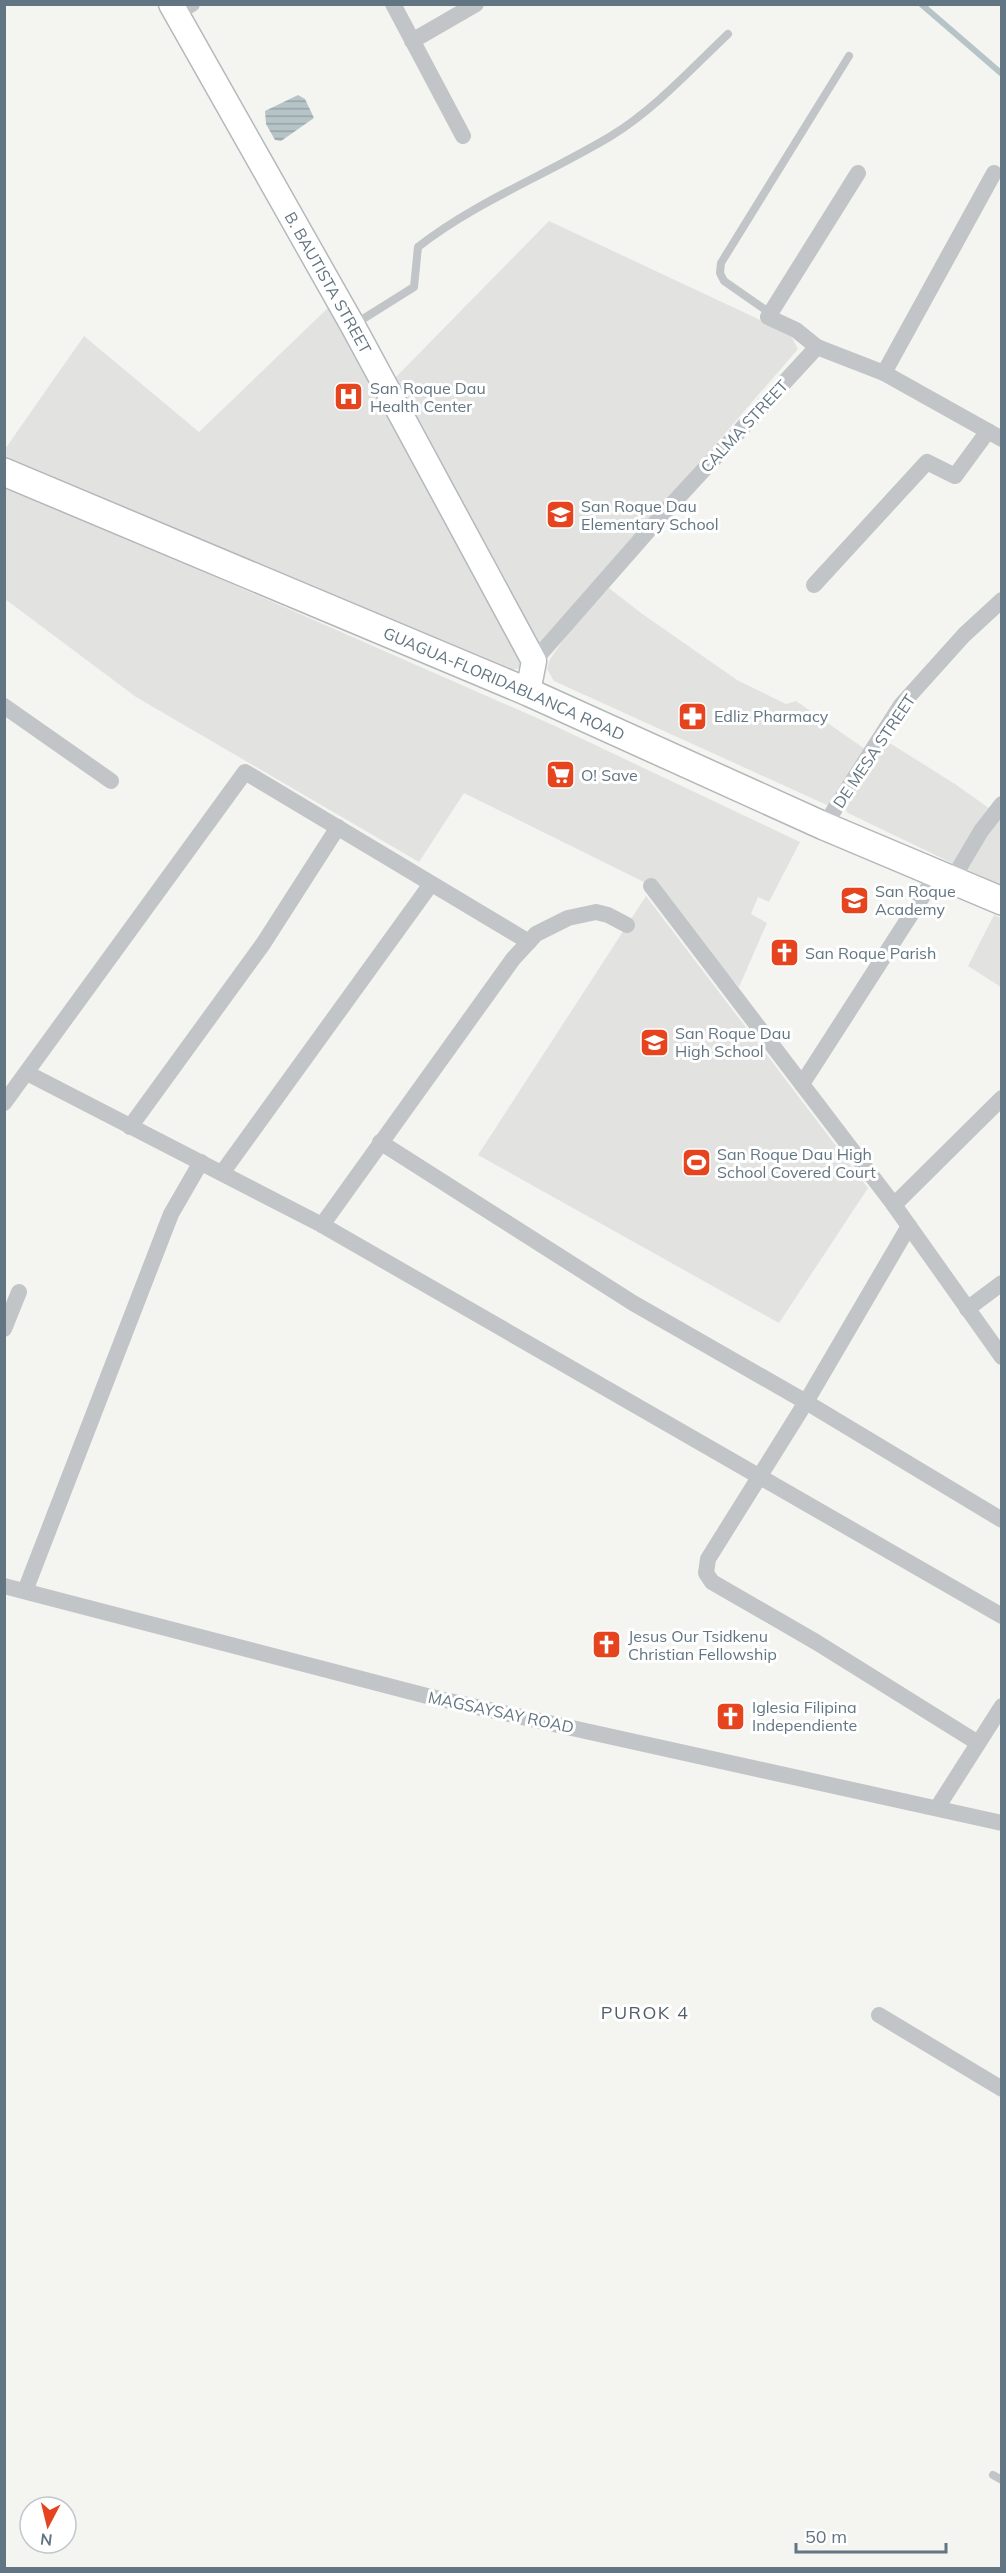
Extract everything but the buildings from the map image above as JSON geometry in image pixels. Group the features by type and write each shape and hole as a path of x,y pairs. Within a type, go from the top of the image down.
{"main road":[{"name":"GUAGUA-FLORIDABLANCA ROAD","path":"4,472 528,692 824,826 1002,901"}],"street":[{"path":"393,4 464,136"},
{"path":"411,41 476,4"},
{"name":"B. BAUTISTA STREET","path":"180,7 534,661"},
{"path":"814,585 927,462 955,476 995,435 884,373 817,346 796,330 768,316 858,173"},
{"path":"884,373 994,173"},
{"name":"CALMA STREET","path":"534,661 663,514 817,346"},
{"name":"DE MESA STREET","path":"824,826 901,705 964,635 1002,600"},
{"path":"528,692 534,661"},
{"path":"4,706 111,781"},
{"path":"4,1103 245,772 529,942"},
{"path":"802,1084 944,877 1002,804"},
{"path":"130,1127 263,944 338,827"},
{"path":"222,1173 431,884"},
{"path":"651,886 894,1205 1002,1357"},
{"path":"322,1225 513,959 536,934 568,918 596,912 608,915 627,925"},
{"path":"27,1073 322,1225 1002,1616"},
{"path":"894,1205 1002,1098"},
{"path":"380,1142 633,1303 806,1402 1002,1520"},
{"path":"25,1591 171,1214 201,1162"},
{"path":"909,1226 806,1402 708,1559 706,1573 712,1582 816,1642 978,1743"},
{"path":"968,1309 1002,1283"},
{"path":"4,1329 19,1292"},
{"name":"MAGSAYSAY ROAD","path":"4,1586 427,1696 1002,1823"},
{"path":"937,1808 1002,1706"},
{"path":"879,2015 1002,2090"}],"lane":[{"path":"353,326 414,287 418,247 445,226 613,135 648,108 728,34"},
{"path":"771,313 724,281 720,273 722,263 849,56"},
{"path":"993,2475 1002,2480"}],"shaded area":[{"path":"298,95 305,99 314,118 281,141 275,140 266,124 265,111"},
{"name":"San Roque Dau Elementary School","path":"549,221 790,334 798,349 538,650 393,380"},
{"path":"330,306 523,664 518,669 505,670 5,459 5,449 84,336 199,432"},
{"path":"4,484 555,726 800,842 769,902 758,897 751,914 767,923 739,987 648,884 464,793 419,862 136,697 5,599"},
{"path":"609,588 737,680 786,704 796,701 865,749 829,806 554,681 547,669 550,659 568,633"},
{"path":"888,742 990,809 954,864 848,813 845,809"},
{"path":"1001,809 1001,885 965,869"},
{"name":"San Roque Dau High School","path":"646,896 868,1188 779,1323 478,1155"},
{"path":"994,915 1001,918 1001,987 968,966"}],"waterway":[{"path":"921,4 1002,74"}],"place":[{"name":"San Roque Dau Health Center","path":"349,397"},
{"name":"San Roque Dau Elementary School","path":"560,515"},
{"name":"Edliz Pharmacy","path":"693,716"},
{"name":"O! Save","path":"560,775"},
{"name":"San Roque Academy","path":"854,900"},
{"name":"San Roque Parish","path":"784,953"},
{"name":"San Roque Dau High School","path":"654,1042"},
{"name":"San Roque Dau High School Covered Court","path":"696,1163"},
{"name":"Jesus Our Tsidkenu Christian Fellowship","path":"607,1645"},
{"name":"Iglesia Filipina Independiente","path":"731,1716"}],"district":[{"name":"PUROK 4","path":"645,2012"}]}
